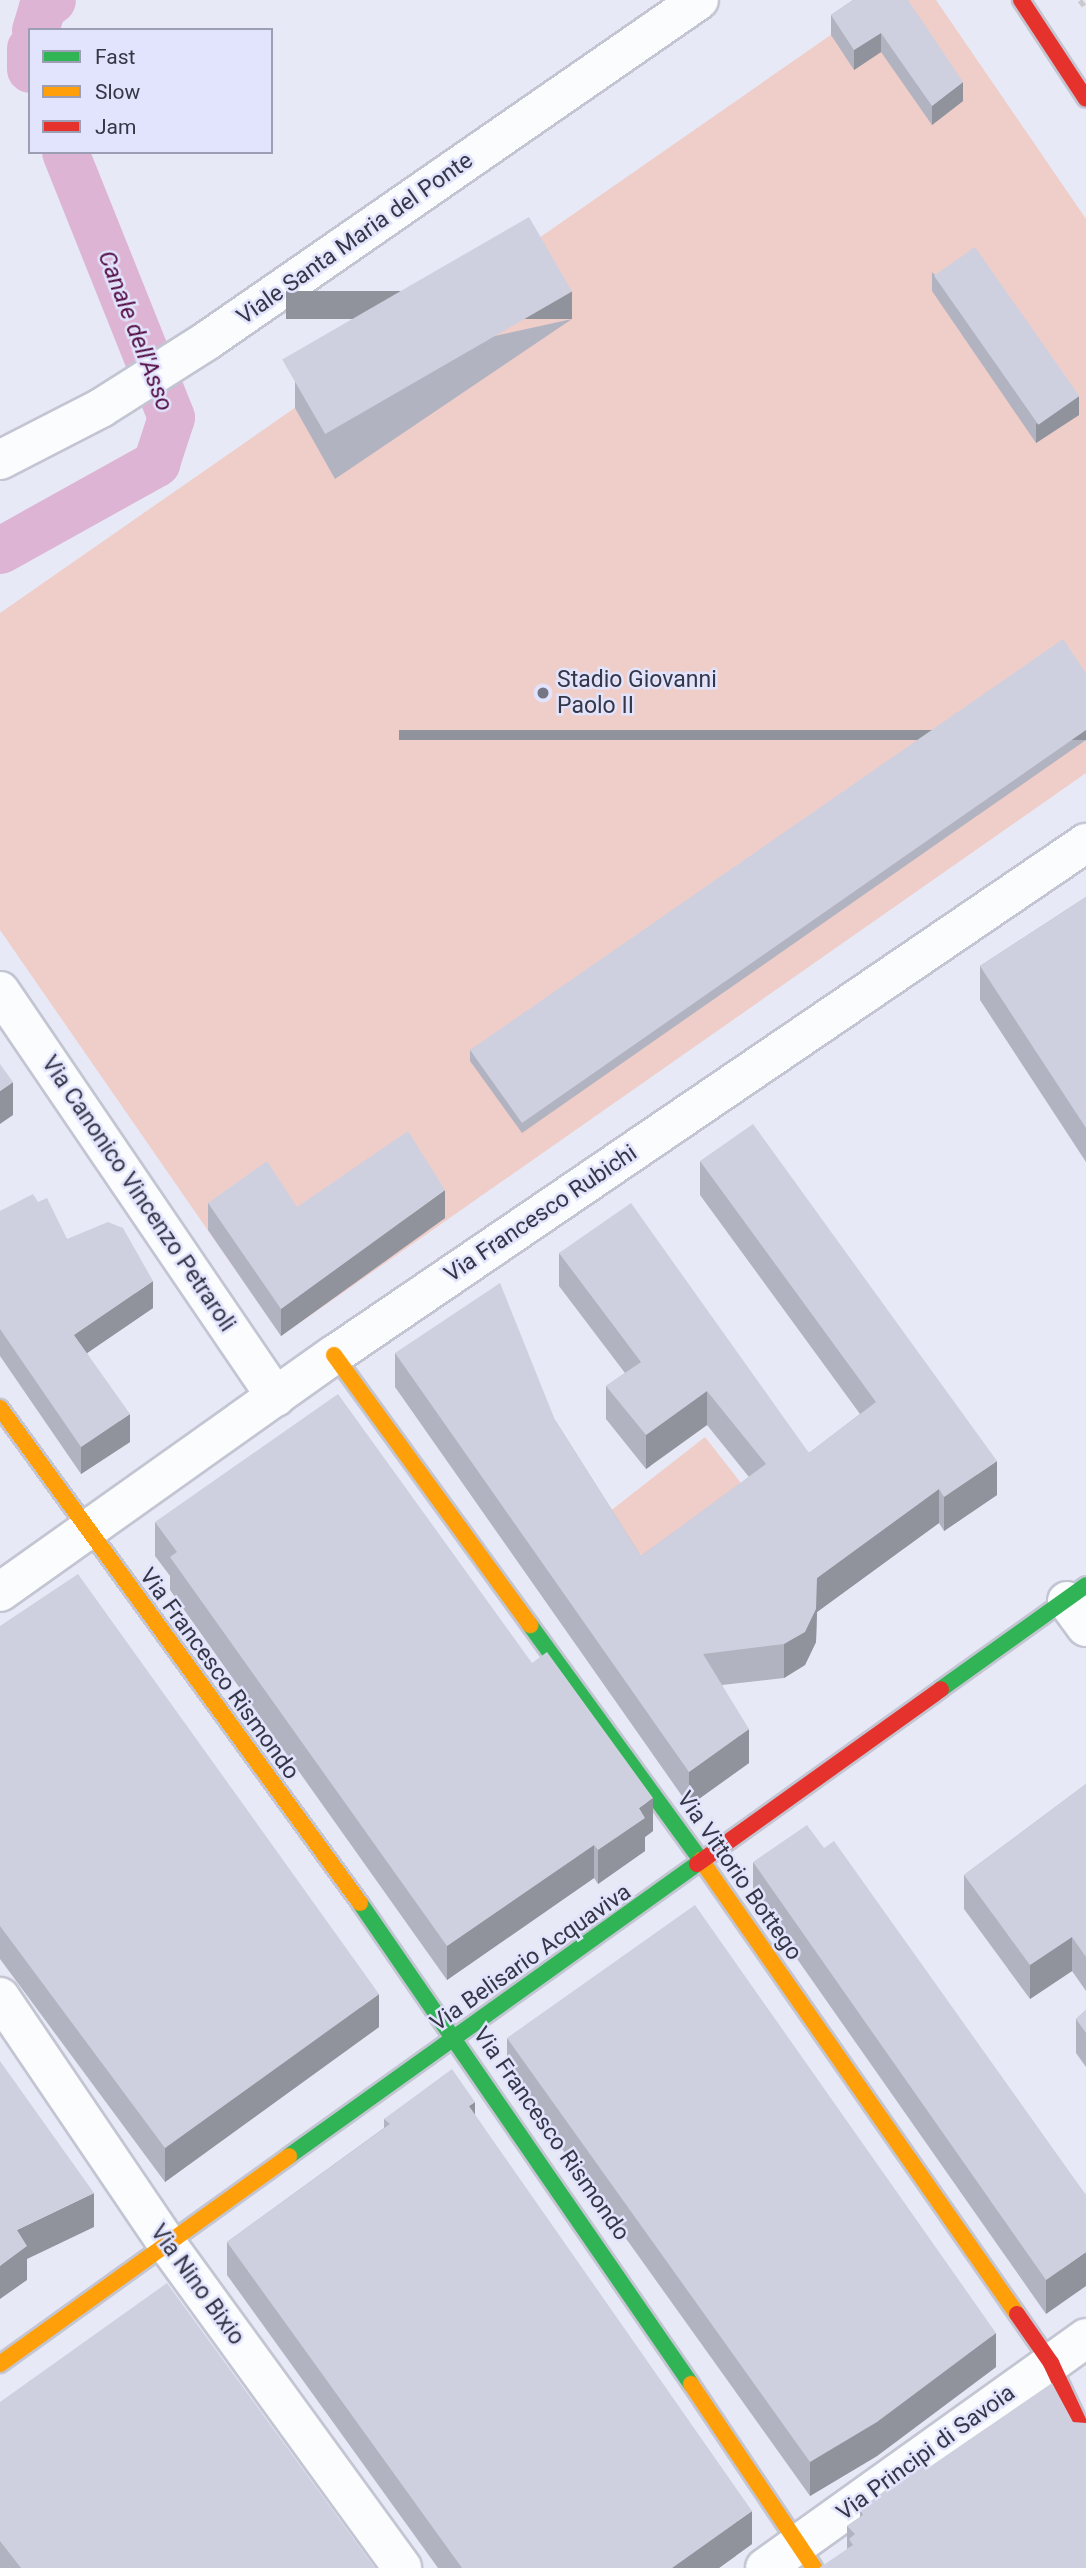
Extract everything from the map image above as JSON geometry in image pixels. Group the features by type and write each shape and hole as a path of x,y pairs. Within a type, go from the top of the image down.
{"street":[{"name":"Viale Santa Maria del Ponte","path":"0,460 101,408 208,340 698,0"},
{"path":"1021,0 1086,99"},
{"name":"Via Francesco Rubichi","path":"0,1592 88,1533 334,1355 1086,843"},
{"name":"Via Canonico Vincenzo Petraroli","path":"0,991 276,1397"},
{"name":"Via Vittorio Bottego","path":"334,1355 704,1864 1051,2363 1086,2438"},
{"name":"Via Francesco Rismondo","path":"0,1408 88,1533 458,2038 806,2557"},
{"name":"Via Belisario Acquaviva","path":"0,2364 704,1864 1080,1604"},
{"name":"Via Nino Bixio","path":"0,1997 167,2244 402,2568"},
{"name":"Via Principi di Savoia","path":"765,2568 806,2557 1086,2338"}],"path":[{"path":"1080,0 1086,8"}],"shaded area":[{"name":"Stadio Giovanni Paolo II","path":"881,0 936,0 1086,219 1086,773 281,1336 0,930 0,613"},
{"path":"705,1437 744,1487 647,1562 608,1513"}],"building":[{"path":"853,0 908,0 963,82 932,106 881,33 854,50 831,15"},
{"path":"529,217 572,291 325,434 282,360"},
{"path":"975,247 1079,396 1038,425 934,276"},
{"path":"1063,639 1086,673 1086,730 522,1123 470,1050"},
{"path":"1086,897 1086,1128 980,966"},
{"path":"0,1064 13,1082 0,1091"},
{"path":"753,1124 997,1461 944,1497 939,1489 817,1578 816,1609 805,1632 784,1644 703,1654 749,1729 689,1772 395,1353 500,1283 555,1420 641,1556 766,1464 707,1391 646,1435 606,1386 641,1362 559,1253 631,1203 809,1453 876,1402 700,1161"},
{"path":"408,1131 445,1190 281,1309 208,1203 267,1161 297,1207"},
{"path":"33,1194 38,1202 47,1198 67,1239 108,1222 123,1228 153,1281 74,1335 130,1414 81,1447 0,1329 0,1211"},
{"path":"338,1394 532,1663 547,1652 653,1798 639,1808 645,1818 598,1850 594,1845 447,1946 170,1557 177,1552 155,1522"},
{"path":"78,1574 379,1994 165,2148 0,1926 0,1626"},
{"path":"1086,1784 1086,1957 1072,1937 1030,1965 964,1875"},
{"path":"807,1825 824,1848 834,1841 1086,2195 1086,2252 1046,2280 753,1862"},
{"path":"695,1905 996,2333 877,2422 810,2462 507,2038"},
{"path":"1086,2010 1086,2033 1076,2019"},
{"path":"0,2061 94,2193 17,2230 27,2246 0,2266"},
{"path":"452,2069 475,2102 469,2106 752,2511 672,2568 462,2568 227,2242 390,2124 384,2119"},
{"path":"167,2283 375,2568 21,2568 0,2541 0,2402"},
{"path":"1052,2383 1073,2422 1086,2423 1086,2568 819,2568 853,2545 849,2539 855,2534 847,2526 863,2515 860,2509 922,2463 928,2468"}],"waterway":[{"name":"Canale dell'Asso","path":"36,28 42,7 52,0"},
{"name":"Canale dell'Asso","path":"0,550 156,463 171,417 66,154"}],"traffic: fast":[{"path":"941,1689 1086,1585"},
{"path":"530,1625 701,1860"},
{"path":"289,2156 697,1864"},
{"path":"360,1903 691,2384"}],"traffic: slow":[{"path":"334,1355 530,1625"},
{"path":"0,1408 360,1903"},
{"path":"701,1860 1017,2314"},
{"path":"0,2364 289,2156"},
{"path":"691,2384 814,2568"}],"traffic: jam":[{"path":"1021,0 1086,99"},
{"path":"697,1864 941,1689"},
{"path":"1017,2314 1051,2363 1086,2438"}],"place":[{"name":"Stadio Giovanni Paolo II","path":"543,693"}]}
